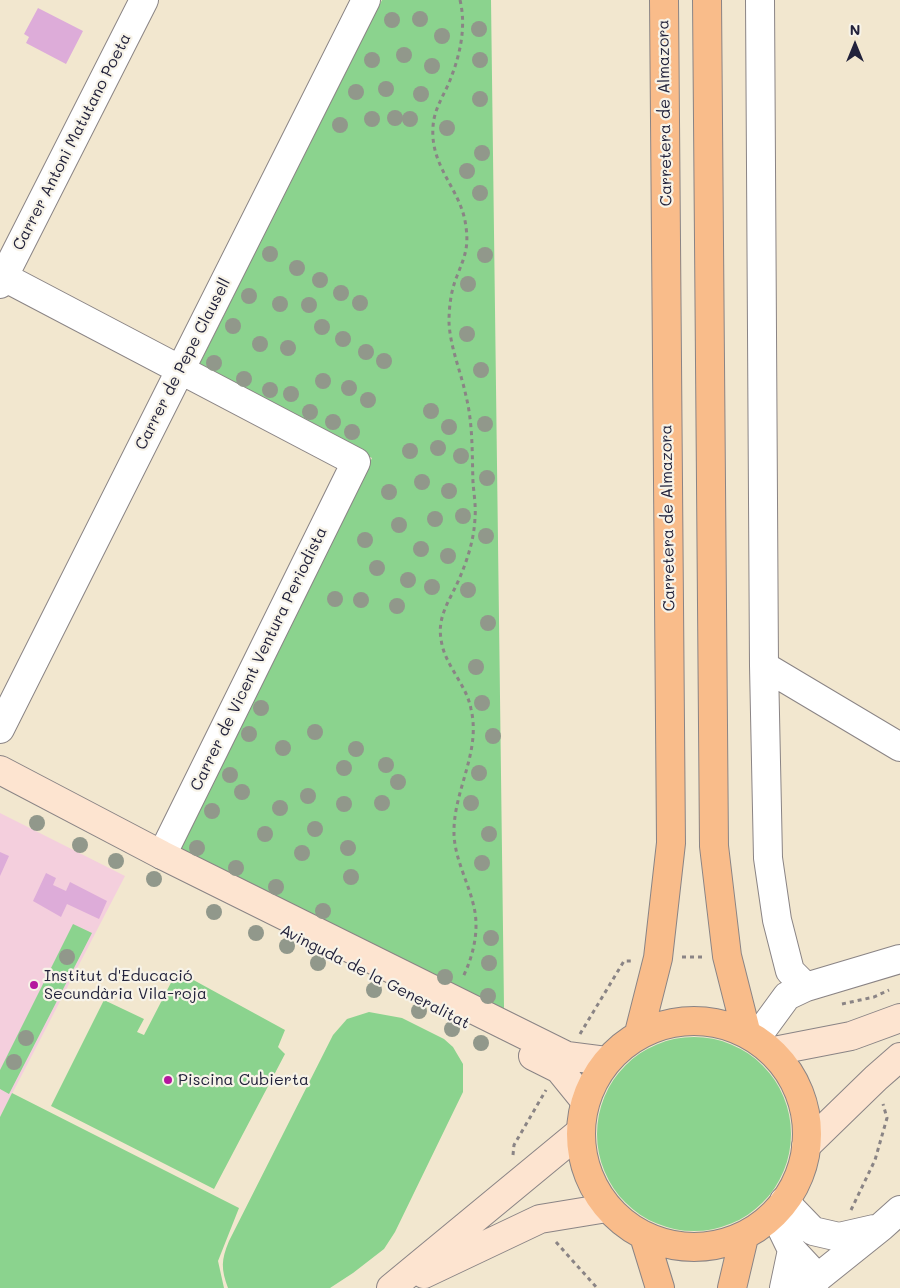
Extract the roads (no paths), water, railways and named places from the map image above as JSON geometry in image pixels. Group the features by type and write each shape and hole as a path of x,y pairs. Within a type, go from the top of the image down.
{"main road":[{"name":"Carretera de Almazora","path":"639,1034 658,958 671,843 664,0"},
{"path":"707,0 714,846 727,956 759,1040 808,1111 806,1146 780,1208 772,1218 744,1237 694,1248 644,1236 607,1208 587,1172 580,1132 585,1101 606,1061 639,1034 692,1019 759,1040"},
{"path":"644,1236 660,1288"},
{"path":"732,1288 744,1237"}],"street":[{"name":"Carrer Antoni Matutano Poeta","path":"1,279 144,0"},
{"name":"Carrer de Pepe Clausell","path":"0,729 366,0"},
{"path":"760,0 764,666 768,858 777,920 790,972 806,987"},
{"path":"1,279 181,370"},
{"name":"Carrer de Vicent Ventura Periodista","path":"158,860 356,462 181,370"},
{"path":"764,666 900,747"},
{"name":"Avinguda de la Generalitat","path":"0,770 158,860 559,1070 585,1101"},
{"name":"Avinguda de la Generalitat","path":"0,788 158,860 567,1056 606,1061"},
{"path":"759,1040 787,996 806,987 900,959"},
{"path":"759,1040 851,1036 900,1018"},
{"path":"806,1146 900,1057"},
{"path":"391,1288 580,1132"},
{"path":"396,1288 540,1219 607,1208"},
{"path":"780,1208 813,1231 830,1252 819,1277"},
{"path":"780,1208 792,1250 784,1288"},
{"path":"813,1231 839,1237 890,1218"},
{"path":"819,1277 890,1218"},
{"path":"792,1250 819,1277"}],"place":[{"name":"Institut d'Educació Secundària Vila-roja","path":"34,985"},
{"name":"Piscina Cubierta","path":"168,1080"}]}
